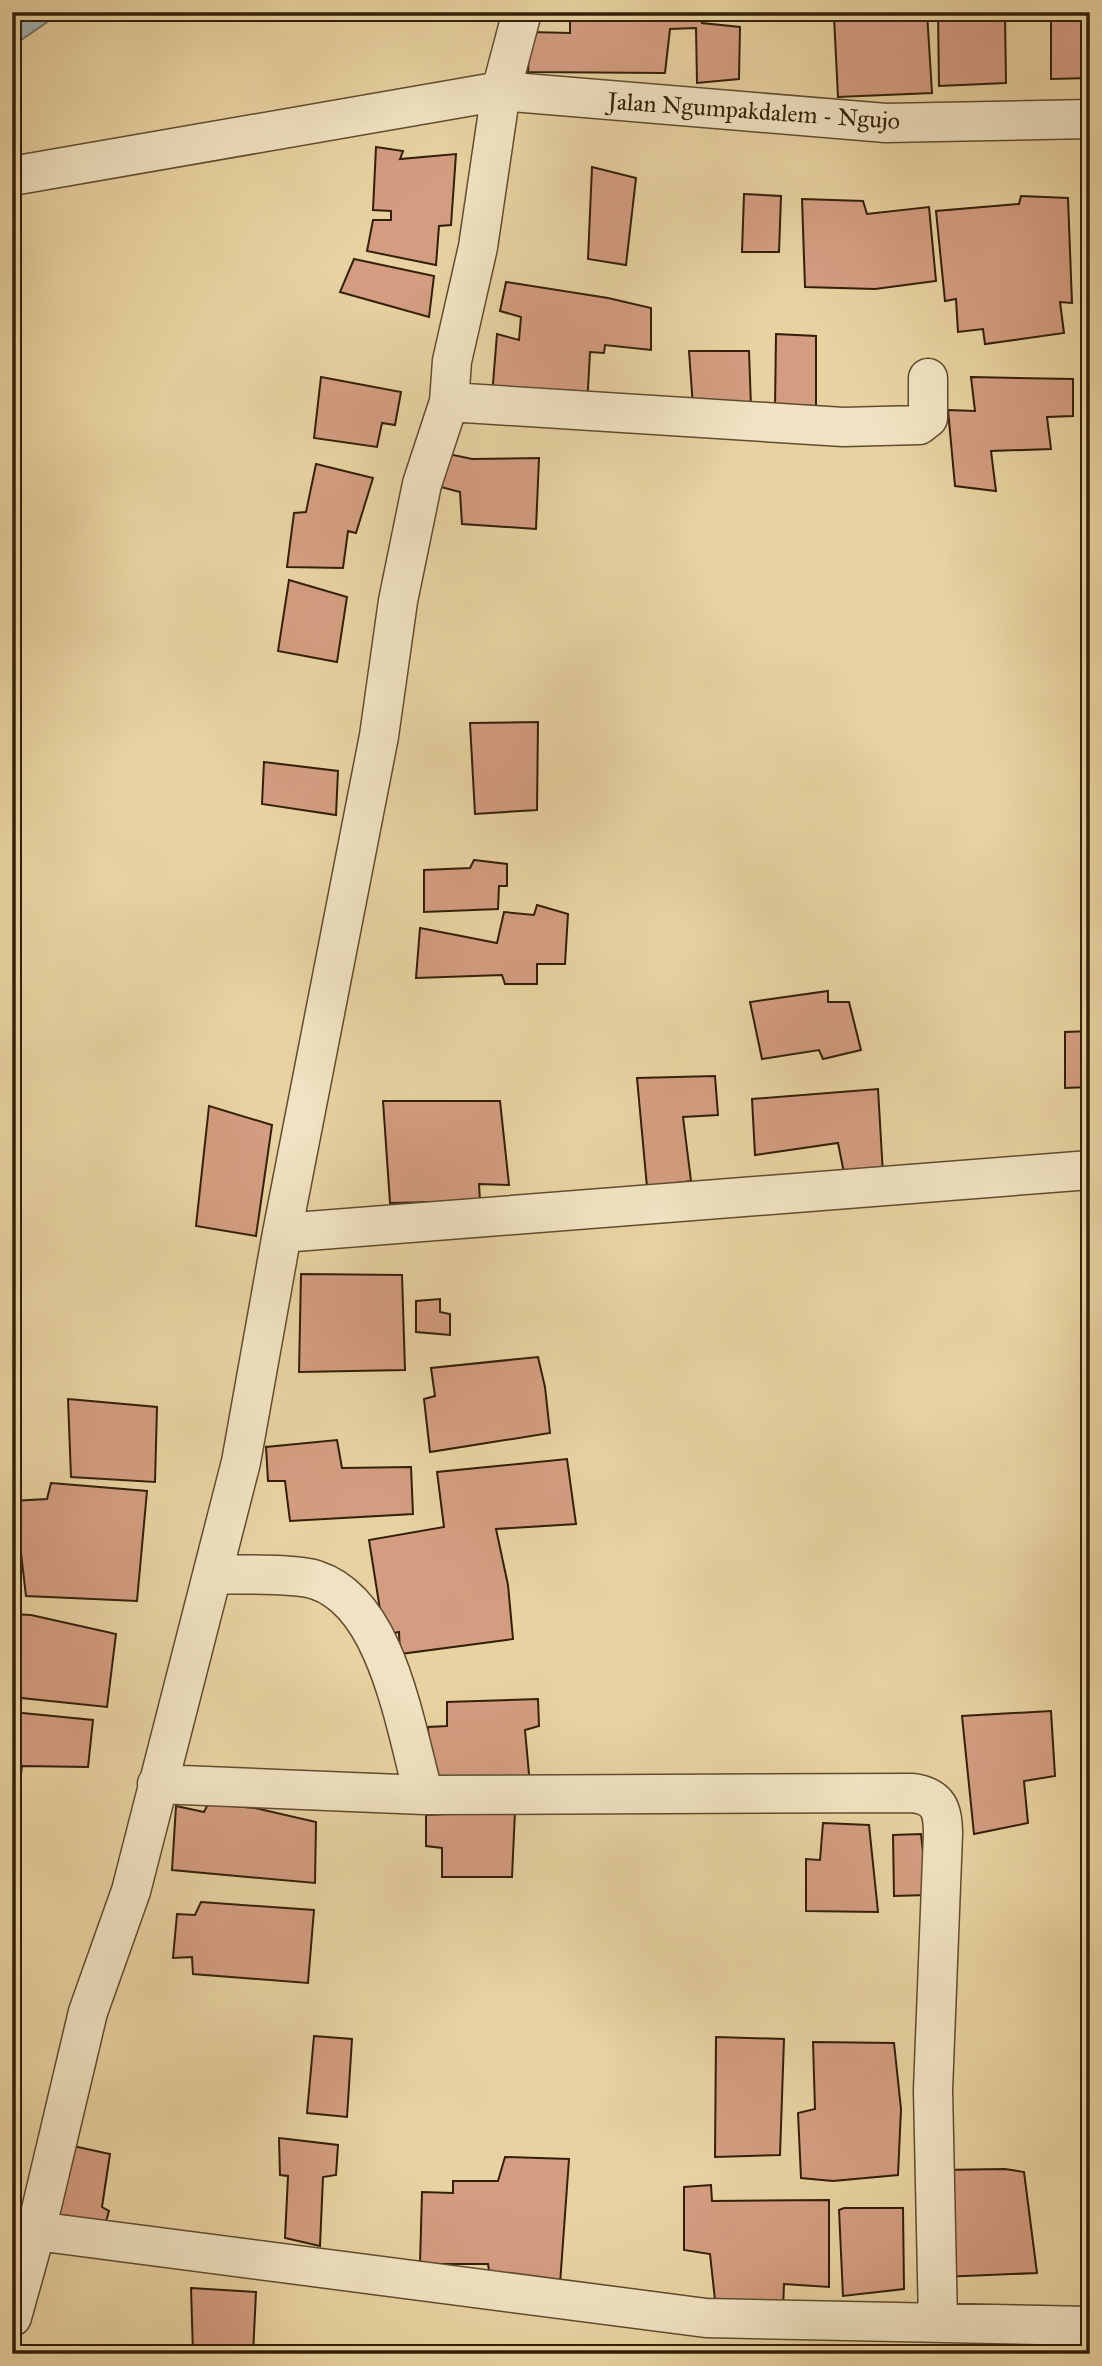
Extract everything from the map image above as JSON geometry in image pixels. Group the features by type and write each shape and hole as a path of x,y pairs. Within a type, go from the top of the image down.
{"street":[{"path":"12,2317 36,2231 88,2012 131,1891 157,1784 215,1574 241,1462 282,1233 379,736 398,601 422,484 449,402 452,361 478,247 500,91 522,12"},
{"name":"Jalan Ngumpakdalem - Ngujo","path":"12,176 500,91 886,123 1090,119"},
{"path":"449,402 843,427 919,425 928,418 929,379"},
{"path":"282,1233 1090,1170"},
{"path":"215,1574 314,1579 358,1606 380,1642 424,1795"},
{"path":"157,1784 424,1795 914,1793 939,1803 943,1815 943,1834 933,2090 938,2322"},
{"path":"36,2231 706,2318 1090,2326"}],"water":[{"path":"12,12 62,12 12,46"}],"building":[{"path":"570,12 703,12 702,23 740,27 739,79 697,83 696,28 670,29 665,73 528,72 530,32 570,33"},
{"path":"847,12 927,12 932,93 838,97 834,17 847,16"},
{"path":"938,12 1035,12 1034,15 1005,15 1006,83 939,86"},
{"path":"1051,12 1090,12 1090,78 1051,79"},
{"path":"376,147 403,151 400,159 456,154 451,225 439,226 436,265 367,251 373,220 391,220 391,211 373,210"},
{"path":"592,167 636,178 626,265 588,259"},
{"path":"744,194 781,196 779,252 742,252"},
{"path":"1021,196 1068,198 1072,303 1060,302 1064,333 985,344 983,329 958,332 956,299 945,301 936,211 1019,204"},
{"path":"802,199 863,201 867,214 929,207 936,281 875,289 805,287"},
{"path":"354,259 434,276 429,317 340,292"},
{"path":"506,282 608,298 651,308 651,350 605,345 604,353 590,352 587,407 492,396 497,334 519,340 521,317 500,311"},
{"path":"776,334 816,336 816,413 775,409"},
{"path":"689,351 749,351 751,407 693,407"},
{"path":"321,377 401,392 395,425 382,423 377,447 314,438"},
{"path":"971,377 1073,379 1073,416 1047,417 1051,449 991,451 996,491 955,486 948,410 975,411"},
{"path":"444,453 472,459 539,458 536,529 462,524 460,492 441,487"},
{"path":"316,464 373,478 356,533 348,531 343,568 287,567 294,513 306,512"},
{"path":"289,580 347,597 337,662 278,651"},
{"path":"538,722 537,810 475,814 470,723"},
{"path":"264,762 338,771 336,815 262,804"},
{"path":"474,860 507,864 507,886 499,886 498,909 424,912 424,870 470,868"},
{"path":"537,905 568,914 565,964 537,964 537,984 505,984 502,975 416,978 420,928 497,943 504,912 534,915"},
{"path":"828,991 828,1002 849,1002 861,1050 823,1059 819,1050 762,1059 750,1002"},
{"path":"1090,1031 1090,1087 1065,1088 1065,1032"},
{"path":"715,1076 718,1115 683,1117 691,1181 647,1187 637,1078"},
{"path":"878,1089 883,1174 845,1178 838,1143 755,1155 752,1099"},
{"path":"383,1101 500,1101 509,1185 479,1184 480,1201 390,1203"},
{"path":"209,1106 272,1125 256,1236 196,1226"},
{"path":"301,1274 402,1275 405,1370 299,1372"},
{"path":"440,1299 440,1312 450,1314 450,1335 416,1332 416,1301"},
{"path":"538,1357 545,1387 550,1433 430,1452 424,1399 435,1396 431,1368"},
{"path":"68,1399 157,1407 155,1482 71,1477"},
{"path":"337,1440 342,1468 411,1467 413,1514 290,1521 285,1481 268,1481 266,1447"},
{"path":"567,1459 576,1524 496,1529 508,1585 513,1639 400,1654 399,1632 384,1635 369,1540 444,1527 437,1472"},
{"path":"51,1483 147,1491 137,1601 26,1596 21,1553 12,1549 12,1501 47,1499"},
{"path":"12,1614 31,1615 116,1634 107,1707 12,1697"},
{"path":"538,1699 539,1726 525,1730 530,1785 430,1787 428,1727 447,1726 447,1702"},
{"path":"1051,1711 1055,1776 1024,1781 1028,1823 974,1834 962,1716"},
{"path":"12,1712 93,1720 88,1767 22,1766 19,1789 12,1789"},
{"path":"208,1804 255,1808 316,1822 315,1883 172,1870 176,1806 204,1812"},
{"path":"515,1811 512,1877 442,1877 442,1848 426,1846 426,1815"},
{"path":"823,1823 869,1825 878,1912 806,1911 806,1859 820,1860"},
{"path":"921,1834 928,1895 894,1896 893,1835"},
{"path":"201,1902 314,1910 308,1983 193,1974 192,1957 173,1958 177,1914 195,1915"},
{"path":"314,2036 352,2039 347,2117 307,2113"},
{"path":"716,2037 784,2039 780,2155 715,2157"},
{"path":"813,2042 894,2043 901,2109 898,2175 833,2181 801,2178 798,2113 815,2109"},
{"path":"279,2138 338,2145 336,2175 323,2177 320,2246 285,2238 288,2176 280,2175"},
{"path":"73,2146 110,2154 102,2207 109,2211 103,2232 58,2221"},
{"path":"505,2157 569,2159 560,2284 491,2283 488,2264 420,2264 422,2192 453,2193 453,2181 498,2181"},
{"path":"1005,2169 1024,2172 1037,2273 941,2277 939,2170"},
{"path":"711,2185 712,2201 829,2200 829,2287 784,2284 783,2309 716,2309 710,2254 684,2250 684,2187"},
{"path":"903,2208 904,2289 843,2296 839,2210"},
{"path":"191,2288 256,2292 253,2354 193,2354"}]}
